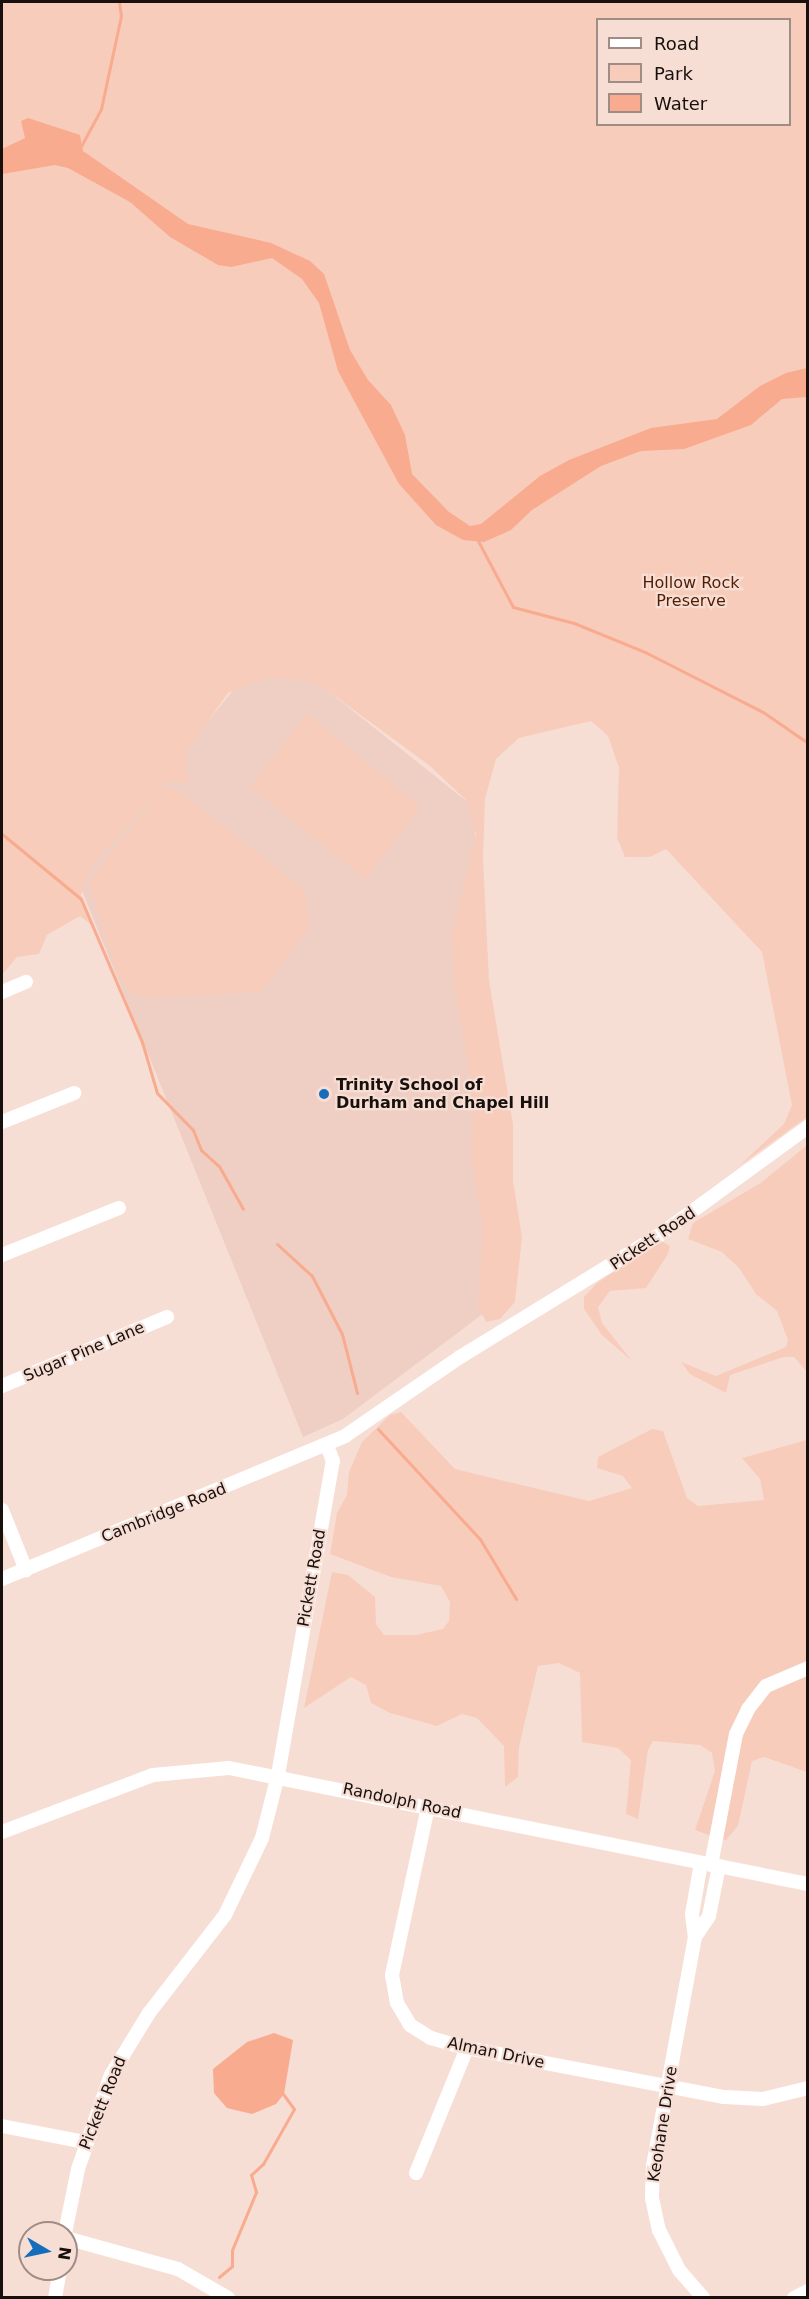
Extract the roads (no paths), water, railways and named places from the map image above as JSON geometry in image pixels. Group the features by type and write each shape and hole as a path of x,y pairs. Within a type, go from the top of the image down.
{"street":[{"path":"2,992 26,982"},
{"path":"2,1122 74,1093"},
{"name":"Pickett Road","path":"69,2221 86,2142 111,2075 134,2035 242,1886 262,1838 278,1775 333,1461 327,1446 460,1357 585,1284 745,1176 807,1127"},
{"path":"2,1255 119,1208"},
{"name":"Sugar Pine Lane","path":"2,1386 167,1317"},
{"name":"Cambridge Road","path":"2,1579 327,1446"},
{"path":"2,1510 26,1570"},
{"name":"Keohane Drive","path":"703,2298 679,2270 659,2230 652,2198 653,2166 695,1937 692,1914 710,1864 736,1734 748,1709 766,1686 807,1668"},
{"name":"Randolph Road","path":"2,1832 169,1771 214,1768 278,1775 807,1884"},
{"name":"Alman Drive","path":"428,1807 395,1955 393,1991 410,2025 431,2038 467,2048 668,2087 749,2099 807,2088"},
{"path":"416,2173 467,2048"},
{"path":"2,2126 86,2142"},
{"path":"78,2241 178,2269 228,2298"},
{"path":"55,2298 58,2281"},
{"path":"794,2298 807,2291"}],"water":[{"path":"28,118 80,135 83,151 188,224 271,243 310,261 324,274 350,350 368,380 391,405 405,435 412,474 449,512 470,526 481,524 540,476 569,460 651,428 717,419 760,386 786,373 807,368 807,397 782,399 751,425 684,449 641,451 601,466 532,510 511,530 484,542 463,540 436,525 399,484 338,371 319,303 302,279 272,258 231,267 218,265 170,237 130,202 68,168 55,165 2,174 2,149 25,138 21,121"},
{"path":"274,2033 293,2040 284,2094 276,2104 252,2114 227,2108 214,2093 213,2069 247,2042"}],"waterway":[{"path":"80,148 101,109 121,16 119,2"},
{"path":"477,539 513,607 574,623 645,652 763,712 808,743"},
{"path":"2,834 81,899 142,1042 157,1093 193,1130 201,1150 219,1166 243,1209"},
{"path":"277,1244 312,1276 342,1334 357,1393"},
{"path":"378,1429 480,1539 516,1599"},
{"path":"219,2277 232,2266 232,2250 256,2192 251,2175 263,2164 294,2109 283,2094"}],"place":[{"name":"Trinity School of Durham and Chapel Hill","path":"324,1094"}],"park label":[{"name":"Hollow Rock Preserve","path":"691,592"}]}
